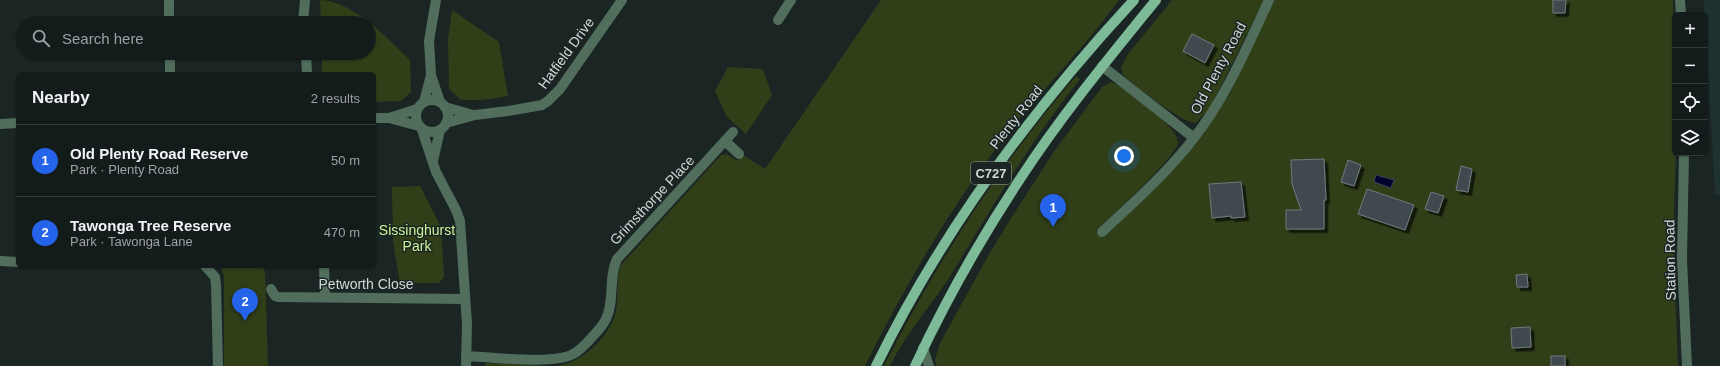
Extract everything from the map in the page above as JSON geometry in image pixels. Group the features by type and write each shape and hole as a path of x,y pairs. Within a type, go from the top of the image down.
{"main road":[{"name":"Plenty Road","path":"876,366 908,304 940,251 991,174 1051,95 1101,35 1134,0"},
{"name":"C727","path":"915,366 923,348 972,258 1020,178 1102,66 1156,0"}],"street":[{"path":"169,0 169,16"},
{"path":"304,0 304,16"},
{"path":"433,161 443,126 448,115 442,105 431,75 429,41 436,0"},
{"name":"Hatfield Drive","path":"443,126 475,115 532,107 548,102 563,86 622,0"},
{"path":"778,20 792,0"},
{"name":"Old Plenty Road","path":"1102,232 1164,171 1194,138 1228,84 1269,0"},
{"path":"1680,0 1681,12"},
{"path":"170,60 170,72"},
{"path":"306,60 307,72"},
{"path":"1102,66 1194,138"},
{"path":"431,75 416,118 421,128 436,172 456,210 460,221 465,298 466,361"},
{"path":"389,118 432,100 442,105"},
{"name":"Hatfield Drive","path":"442,105 475,115"},
{"path":"376,118 389,118 431,132 443,126"},
{"path":"0,124 16,123"},
{"name":"Grimsthorpe Place","path":"466,361 555,359 572,355 578,351 601,328 606,319 611,300 614,266 617,259 733,132"},
{"path":"725,141 739,154"},
{"name":"Station Road","path":"1684,156 1682,259 1687,366"},
{"path":"0,261 16,262"},
{"path":"207,268 215,278 216,285 218,366"},
{"path":"324,268 325,297"},
{"name":"Petworth Close","path":"271,289 275,296 278,297 465,298"},
{"path":"923,348 929,366"}],"shaded area":[{"path":"1704,0 1720,0 1720,195 1715,195 1708,71 1708,12 1705,12"}],"green space":[{"path":"320,0 344,6 361,16 321,16"},
{"path":"881,0 1119,0 1081,48 1014,125 992,153 952,212 915,272 865,366 556,366 566,364 585,354 601,339 608,330 616,311 618,276 621,265 721,155 727,154 737,161 743,155 765,169"},
{"path":"1172,0 1264,0 1215,98 1208,110 1196,123 1189,122 1159,103 1123,75 1121,68 1128,54"},
{"path":"1274,0 1673,0 1672,156 1676,156 1673,236 1678,366 937,366 935,360 939,345 988,256 1053,153 1102,87 1111,82 1131,94 1171,128 1175,133 1178,143 1175,150 1155,173 1096,231 1103,237 1183,159 1204,134 1231,91"},
{"path":"452,10 499,42 508,96 483,100 461,100 449,89 448,39"},
{"path":"376,28 410,60 411,92 401,101 376,102 376,72 322,72 322,60 376,60"},
{"path":"728,67 763,69 772,95 746,134 727,117 715,91"},
{"path":"1076,76 1080,79 1030,148 946,282 904,341 890,366 884,366 904,327 971,215 1021,144"},
{"name":"Sissinghurst Park","path":"420,186 441,227 444,277 439,283 400,283 393,242 392,187"},
{"path":"222,268 263,268 265,271 268,366 224,366 224,277"},
{"path":"485,364 549,366 485,366"}],"water":[{"path":"1376,175 1394,180 1391,188 1374,182"}],"building":[{"path":"1553,0 1566,0 1565,13 1553,13"},
{"path":"1192,34 1214,45 1205,63 1183,51"},
{"path":"1324,159 1326,200 1324,200 1324,229 1286,229 1286,210 1301,210 1292,184 1291,160"},
{"path":"1348,160 1361,165 1354,186 1341,182"},
{"path":"1461,166 1472,169 1468,192 1456,190"},
{"path":"1241,182 1245,217 1231,218 1231,216 1212,218 1209,184"},
{"path":"1367,189 1414,205 1405,230 1358,214"},
{"path":"1431,192 1444,196 1438,213 1425,209"},
{"path":"1527,274 1528,287 1517,287 1516,275"},
{"path":"1530,327 1531,347 1512,348 1511,328"},
{"path":"1551,356 1565,356 1565,366 1551,366"}],"place":[{"name":"Old Plenty Road Reserve","path":"1053,227"},
{"name":"Tawonga Tree Reserve","path":"245,321"}]}
